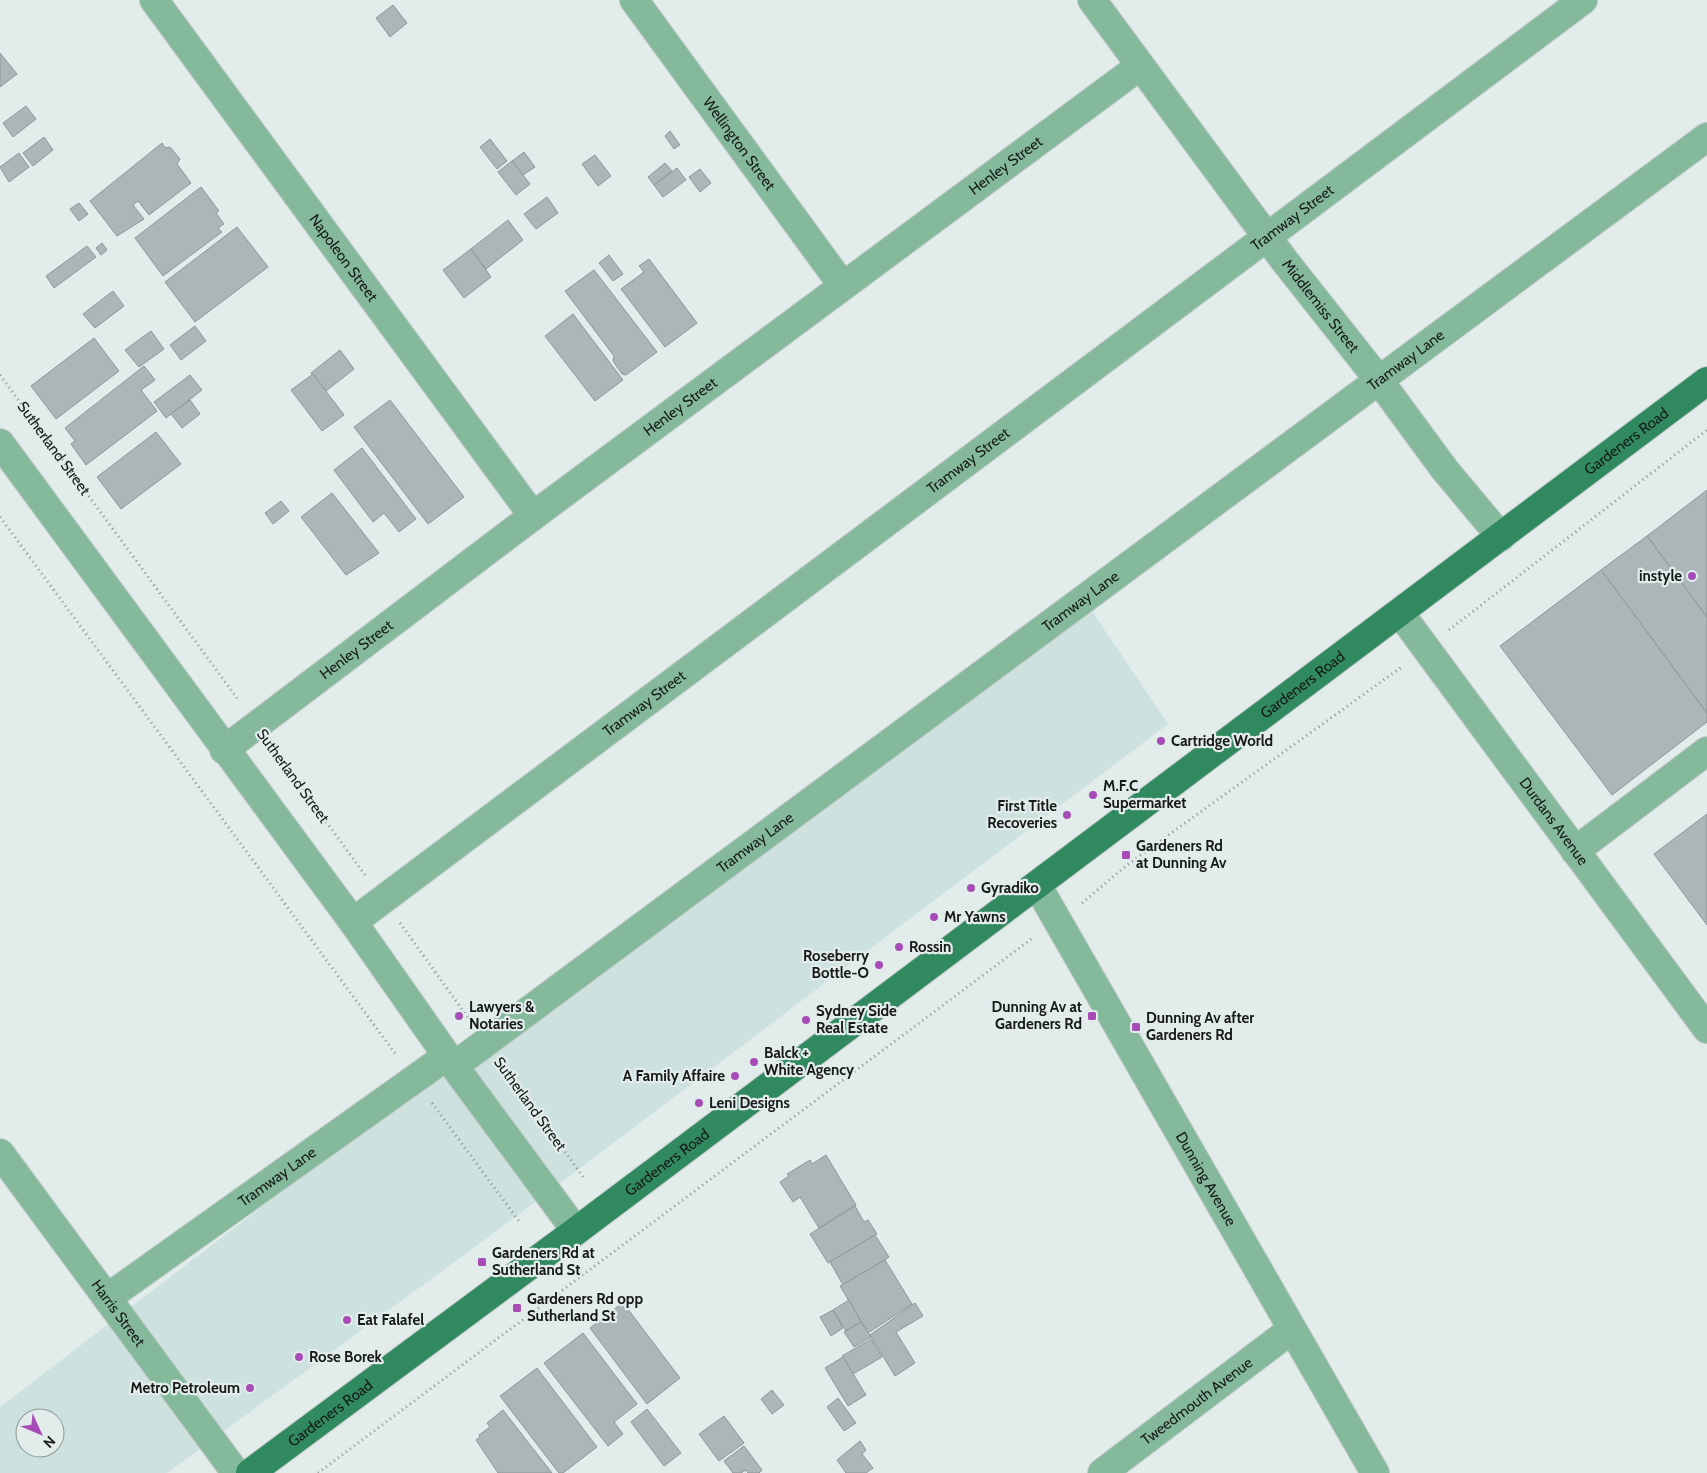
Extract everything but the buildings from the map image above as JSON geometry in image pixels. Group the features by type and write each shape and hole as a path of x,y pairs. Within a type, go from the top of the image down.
{"main road":[{"name":"Gardeners Road","path":"250,1473 576,1231 1707,381"}],"street":[{"name":"Napoleon Street","path":"154,0 533,516"},
{"name":"Wellington Street","path":"634,0 843,286"},
{"name":"Middlemiss Street","path":"1092,0 1267,237 1378,379 1445,470 1501,537"},
{"name":"Tramway Street","path":"353,922 1583,0"},
{"name":"Henley Street","path":"224,750 533,516 1140,66"},
{"name":"Tramway Lane","path":"107,1298 414,1079 486,1042 1707,137"},
{"path":"0,443 224,750 353,922 451,1061 576,1231"},
{"name":"Durdans Avenue","path":"1400,613 1707,1029"},
{"path":"1575,851 1707,751"},
{"name":"Dunning Avenue","path":"1037,885 1291,1330 1375,1473"},
{"name":"Harris Street","path":"0,1153 236,1473"},
{"name":"Tweedmouth Avenue","path":"1102,1473 1291,1330"}],"path":[{"name":"Sutherland Street","path":"0,375 584,1178"},
{"path":"318,1473 1089,898 1127,865 1426,649 1707,430"},
{"path":"0,517 521,1224"}],"shaded area":[{"path":"1090,608 1168,724 506,1224 167,1473 0,1473 0,1407 425,1082 499,1051"}],"place":[{"name":"instyle","path":"1692,576"},
{"name":"Cartridge World","path":"1161,741"},
{"name":"M.F.C Supermarket","path":"1093,795"},
{"name":"First Title Recoveries","path":"1067,815"},
{"name":"Gardeners Rd at Dunning Av","path":"1126,855"},
{"name":"Gyradiko","path":"971,888"},
{"name":"Mr Yawns","path":"934,917"},
{"name":"Rossin","path":"899,947"},
{"name":"Roseberry Bottle-O","path":"879,965"},
{"name":"Lawyers & Notaries","path":"459,1016"},
{"name":"Dunning Av at Gardeners Rd","path":"1092,1016"},
{"name":"Sydney Side Real Estate","path":"806,1020"},
{"name":"Dunning Av after Gardeners Rd","path":"1136,1027"},
{"name":"Balck + White Agency","path":"754,1062"},
{"name":"A Family Affaire","path":"735,1076"},
{"name":"Leni Designs","path":"699,1103"},
{"name":"Gardeners Rd at Sutherland St","path":"482,1262"},
{"name":"Gardeners Rd opp Sutherland St","path":"517,1308"},
{"name":"Eat Falafel","path":"347,1320"},
{"name":"Rose Borek","path":"299,1357"},
{"name":"Metro Petroleum","path":"250,1388"}]}
